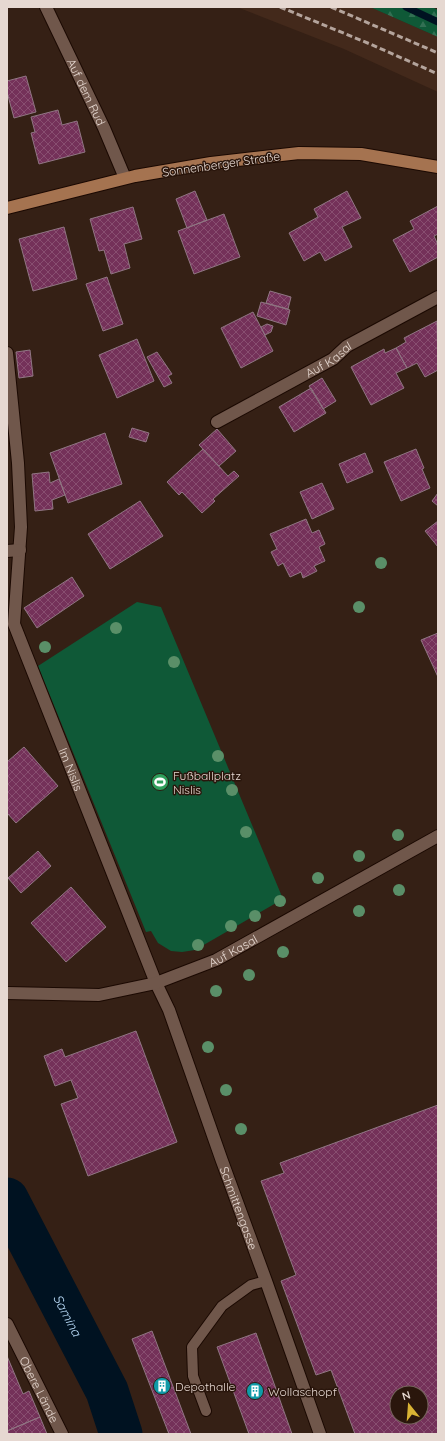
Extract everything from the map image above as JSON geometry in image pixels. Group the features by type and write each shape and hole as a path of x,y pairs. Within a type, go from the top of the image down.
{"main road":[{"name":"Sonnenberger Straße","path":"7,208 125,178 211,163 299,153 361,154 438,167"}],"street":[{"name":"Auf dem Rud","path":"46,7 125,178"},
{"name":"Auf Kasal","path":"217,422 333,359 347,346 438,297"},
{"name":"Im Nislis","path":"7,353 18,463 22,527 14,624 156,983"},
{"path":"7,551 20,550"},
{"name":"Auf Kasal","path":"7,993 99,995 156,983 216,960 438,836"},
{"name":"Schmittengasse","path":"156,983 169,1010 320,1434"},
{"name":"Obere Lände","path":"7,1324 62,1434"}],"lane":[{"path":"206,1411 193,1376 192,1347 222,1306 251,1285 266,1281"}],"shaded area":[{"path":"237,7 370,7 438,37 438,92 344,49"}],"green space":[{"path":"370,7 432,7 438,10 438,37"},
{"name":"Fußballplatz Nislis","path":"137,602 161,607 283,899 195,950 182,952 171,951 158,943 151,931 146,932 38,666"}],"building":[{"path":"26,76 36,112 14,118 7,92 7,81"},
{"path":"58,110 62,125 77,121 85,152 39,164 31,133 35,132 31,117"},
{"path":"195,191 207,220 187,228 176,199"},
{"path":"347,191 361,218 342,227 352,247 325,261 320,252 304,261 289,233 318,217 314,209"},
{"path":"438,206 438,234 434,236 438,245 438,257 410,272 393,240 414,229 410,221"},
{"path":"133,207 142,239 124,244 130,268 111,274 104,250 99,251 90,219"},
{"path":"224,214 240,257 194,274 178,231"},
{"path":"64,227 77,279 33,291 19,239"},
{"path":"107,277 123,324 103,331 86,284"},
{"path":"270,291 291,297 288,309 266,303"},
{"path":"261,302 290,310 286,325 257,316"},
{"path":"253,312 273,351 241,368 221,328"},
{"path":"437,321 438,370 425,377 417,363 407,368 396,348 406,342 404,338"},
{"path":"267,324 273,326 271,332 265,335 261,327"},
{"path":"137,339 154,381 117,398 99,355"},
{"path":"396,348 407,368 396,373 404,388 371,405 351,367 384,349 385,353"},
{"path":"30,350 33,376 19,378 16,352"},
{"path":"157,352 172,374 168,376 172,383 164,387 147,357"},
{"path":"322,378 336,401 323,409 309,386"},
{"path":"311,388 326,413 294,432 279,407"},
{"path":"132,428 149,433 146,442 129,437"},
{"path":"217,429 236,451 219,466 199,445"},
{"path":"105,433 122,484 68,503 50,453"},
{"path":"203,449 228,476 234,471 239,476 213,499 215,501 202,513 182,492 179,495 167,482"},
{"path":"416,449 430,488 401,501 384,462"},
{"path":"365,453 373,472 347,483 339,464"},
{"path":"49,472 50,483 59,479 65,495 52,500 53,509 35,511 32,474"},
{"path":"322,483 334,509 312,519 300,492"},
{"path":"438,493 438,506 432,501"},
{"path":"140,501 163,536 110,569 88,534"},
{"path":"306,519 312,533 319,530 325,544 319,547 325,561 314,566 317,571 303,578 301,572 290,577 283,563 278,566 271,552 277,549 270,534"},
{"path":"438,521 438,547 425,531"},
{"path":"72,577 84,596 37,628 24,608"},
{"path":"438,633 438,677 421,640"},
{"path":"24,747 58,786 16,823 7,813 7,762"},
{"path":"38,851 51,866 21,893 8,878"},
{"path":"71,887 106,927 66,962 31,923"},
{"path":"136,1031 177,1142 88,1176 61,1104 78,1098 71,1080 55,1086 44,1056 62,1049 65,1057"},
{"path":"438,1105 438,1434 355,1434 331,1370 316,1375 281,1281 296,1275 261,1181 284,1173 280,1163"},
{"name":"Depothalle","path":"152,1331 191,1434 169,1434 132,1339"},
{"name":"Wollaschopf","path":"256,1333 292,1434 249,1434 217,1347"},
{"path":"7,1356 23,1394 29,1391 40,1417 7,1431"},
{"path":"40,1417 47,1434 7,1434 7,1431"}],"waterway":[{"path":"406,7 438,22"},
{"name":"Samina","path":"7,1199 107,1391 121,1434"}],"railway":[{"path":"280,7 438,74"},
{"path":"331,7 438,53"}],"place":[{"name":"Fußballplatz Nislis","path":"160,782"},
{"name":"Depothalle","path":"162,1386"},
{"name":"Wollaschopf","path":"255,1391"}]}
